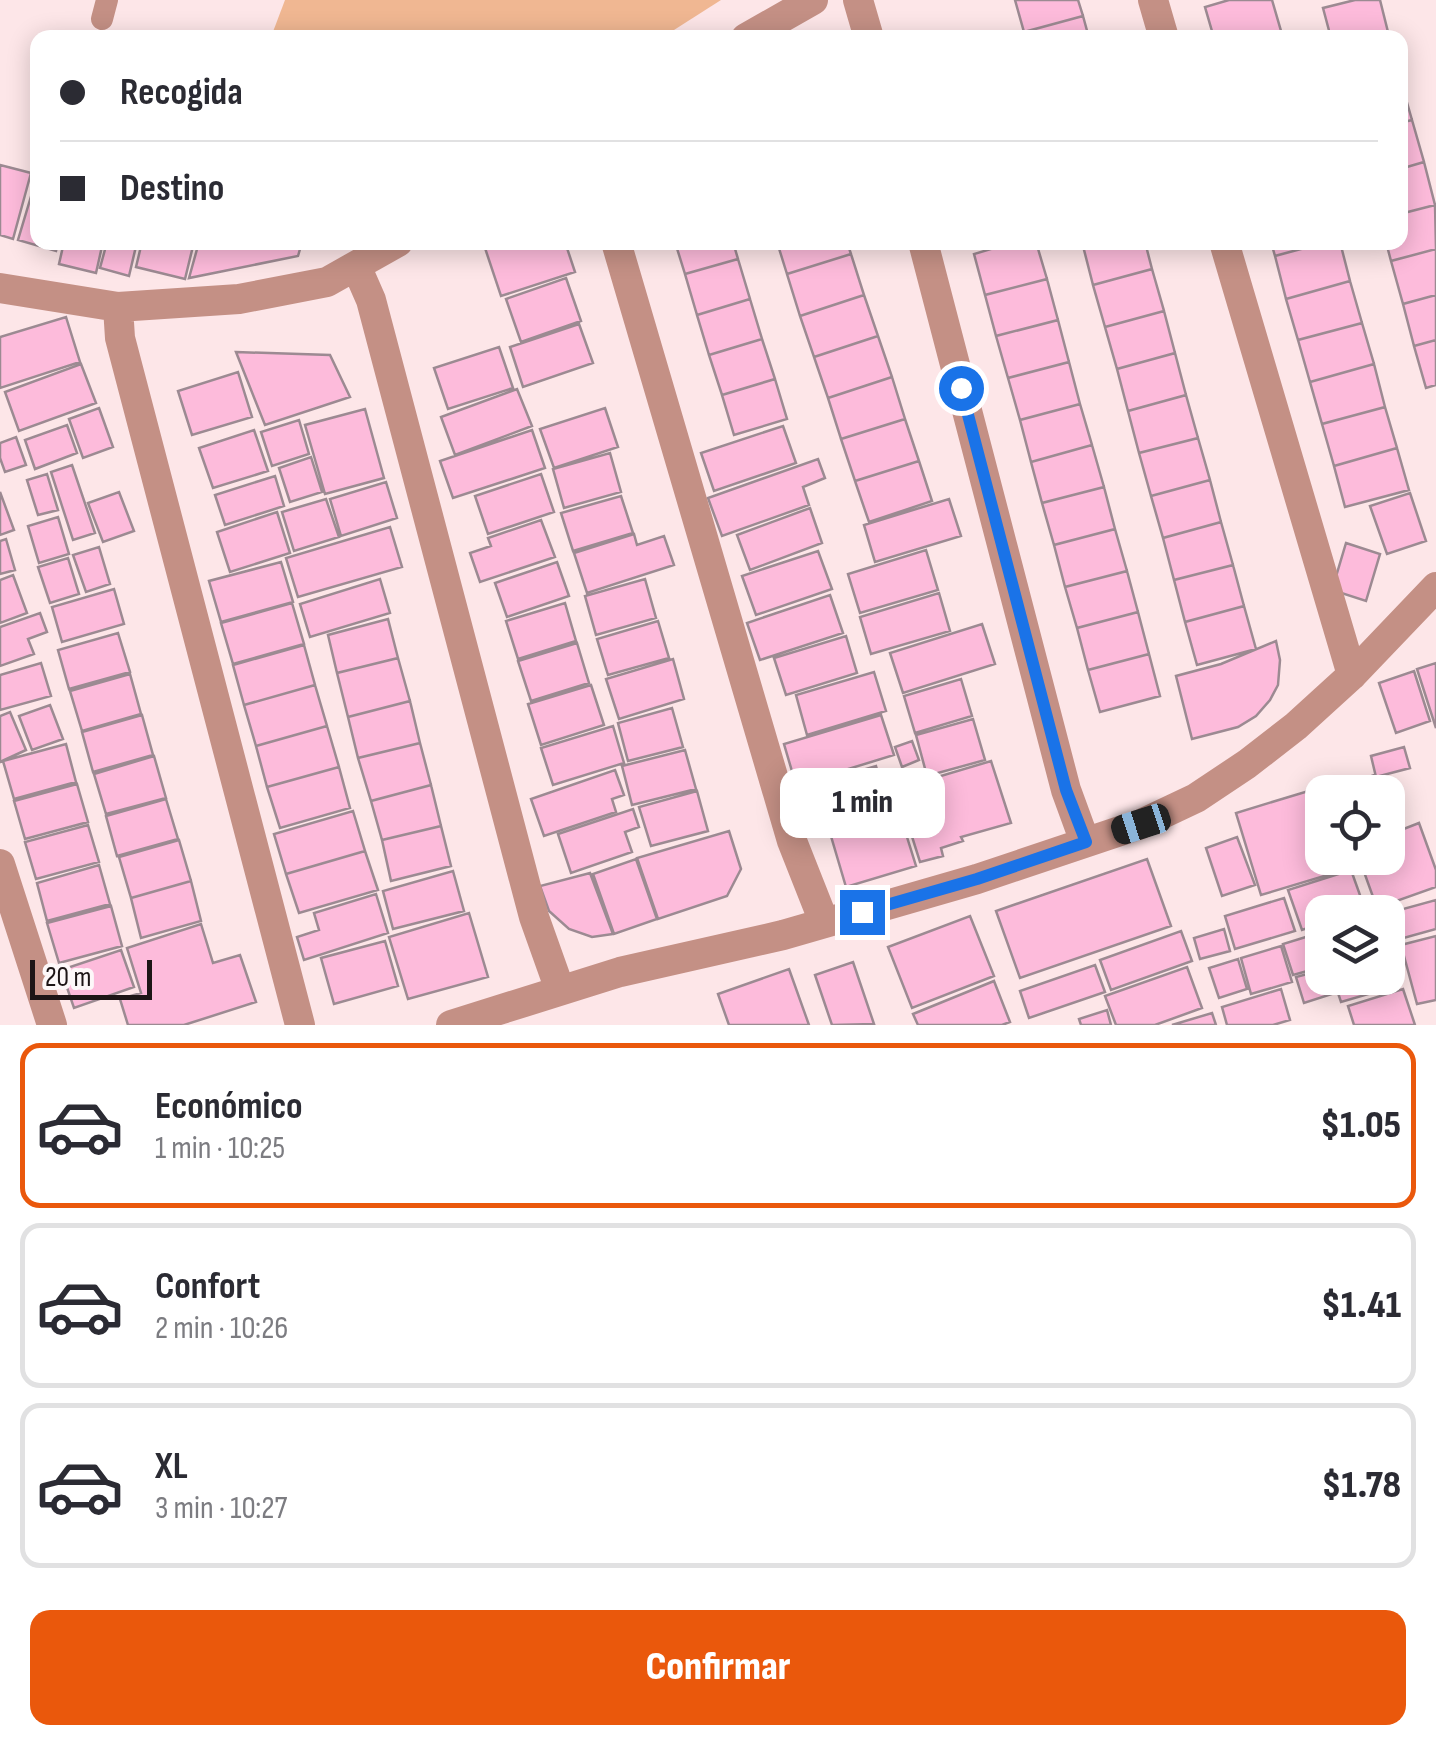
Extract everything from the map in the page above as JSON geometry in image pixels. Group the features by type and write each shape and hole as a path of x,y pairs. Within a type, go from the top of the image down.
{"street":[{"path":"760,30 813,0"},
{"path":"858,0 867,30"},
{"path":"1153,0 1162,30"},
{"path":"0,288 118,307 239,298 327,282 385,250"},
{"path":"618,250 792,841 824,922"},
{"path":"925,250 1066,790 1086,842"},
{"path":"1226,250 1352,675"},
{"path":"357,268 371,300 534,917 560,990"},
{"path":"118,307 120,338 300,1025"},
{"path":"452,1025 560,990 977,879 1141,824 1196,798 1247,764 1352,675 1436,588"},
{"path":"0,864 52,1025"}],"shaded area":[{"path":"285,0 721,0 674,30 274,30"}],"building":[{"path":"1015,0 1078,0 1083,16 1023,30"},
{"path":"1229,0 1272,0 1281,30 1212,30 1205,7"},
{"path":"1355,0 1380,0 1388,30 1329,30 1323,8"},
{"path":"1083,16 1087,30 1031,30"},
{"path":"1412,120 1424,162 1408,167 1408,121"},
{"path":"1424,162 1435,205 1408,212 1408,167"},
{"path":"0,165 30,173 30,177 13,239 0,235"},
{"path":"30,200 30,243 18,240"},
{"path":"1435,205 1436,249 1391,261 1388,250 1408,250 1408,212"},
{"path":"1436,249 1436,295 1403,304 1391,261"},
{"path":"62,250 101,250 96,273 59,264"},
{"path":"105,250 135,250 129,276 100,268"},
{"path":"140,250 192,250 185,279 136,267"},
{"path":"197,250 300,250 298,256 189,278"},
{"path":"486,250 568,250 575,272 501,296"},
{"path":"678,250 735,250 738,259 685,274"},
{"path":"780,250 850,250 851,254 787,274"},
{"path":"987,250 1038,250 1047,279 985,295 974,254"},
{"path":"1084,250 1147,250 1152,269 1093,285"},
{"path":"1273,250 1297,250 1275,256"},
{"path":"1297,250 1342,250 1350,281 1286,299 1275,256"},
{"path":"851,254 864,295 800,316 787,274"},
{"path":"738,259 750,299 697,315 685,274"},
{"path":"1152,269 1164,311 1105,327 1093,285"},
{"path":"566,278 581,321 521,342 506,299"},
{"path":"1047,279 1058,320 996,336 985,295"},
{"path":"1350,281 1362,323 1298,340 1286,299"},
{"path":"864,295 878,336 814,357 800,316"},
{"path":"1436,295 1436,340 1414,346 1403,304"},
{"path":"750,299 762,339 709,355 697,315"},
{"path":"1164,311 1175,353 1117,369 1105,327"},
{"path":"66,317 80,362 0,388 0,337"},
{"path":"1058,320 1069,362 1008,378 996,336"},
{"path":"1362,323 1374,364 1310,382 1298,340"},
{"path":"579,324 593,363 523,387 510,347"},
{"path":"878,336 892,377 828,398 814,357"},
{"path":"762,339 775,379 722,395 709,355"},
{"path":"1436,340 1436,385 1426,388 1414,346"},
{"path":"499,347 513,388 448,409 434,368"},
{"path":"236,352 330,355 350,397 265,425"},
{"path":"1175,353 1186,395 1128,411 1117,369"},
{"path":"1069,362 1080,404 1020,420 1008,378"},
{"path":"81,364 96,403 19,431 5,392"},
{"path":"1374,364 1385,407 1322,424 1310,382"},
{"path":"238,372 252,417 192,435 178,391"},
{"path":"892,377 905,419 841,439 828,398"},
{"path":"775,379 787,419 734,435 722,395"},
{"path":"517,389 532,426 455,455 441,417"},
{"path":"1186,395 1198,438 1139,453 1128,411"},
{"path":"1080,404 1092,445 1031,462 1020,420"},
{"path":"1385,407 1397,448 1334,466 1322,424"},
{"path":"99,408 113,447 83,458 69,419"},
{"path":"605,408 618,447 554,468 540,429"},
{"path":"365,409 384,478 325,494 305,425"},
{"path":"905,419 919,461 855,481 841,439"},
{"path":"299,420 309,454 272,466 261,432"},
{"path":"67,425 77,453 35,469 25,440"},
{"path":"783,426 796,463 714,491 701,453"},
{"path":"254,430 268,471 213,488 199,448"},
{"path":"532,430 545,468 453,498 440,461"},
{"path":"16,437 26,465 5,472 0,443"},
{"path":"1198,438 1210,480 1151,496 1139,453"},
{"path":"1092,445 1104,487 1042,503 1031,462"},
{"path":"1397,448 1409,490 1345,507 1334,466"},
{"path":"610,453 621,492 564,508 553,469"},
{"path":"311,457 322,492 290,502 279,468"},
{"path":"818,459 825,478 803,487 809,505 722,536 708,498"},
{"path":"919,461 932,501 869,522 855,481"},
{"path":"72,465 95,533 73,540 51,472"},
{"path":"47,474 58,510 38,515 27,480"},
{"path":"541,474 554,512 488,534 475,496"},
{"path":"275,476 284,506 225,525 215,495"},
{"path":"1210,480 1221,522 1163,538 1151,496"},
{"path":"386,482 397,518 341,536 330,499"},
{"path":"1104,487 1115,529 1054,545 1042,503"},
{"path":"0,492 14,530 0,535"},
{"path":"119,492 134,531 103,542 88,503"},
{"path":"1410,493 1426,541 1387,554 1370,506"},
{"path":"621,496 633,533 573,551 561,513"},
{"path":"326,499 339,537 294,551 282,512"},
{"path":"949,499 961,536 875,562 864,525"},
{"path":"810,508 822,543 750,570 737,535"},
{"path":"277,512 290,553 230,572 217,532"},
{"path":"58,517 69,554 39,563 28,526"},
{"path":"541,520 555,557 480,582 470,553 491,546 488,538"},
{"path":"1221,522 1233,565 1174,580 1163,538"},
{"path":"390,527 402,567 298,597 286,558"},
{"path":"1115,529 1127,571 1065,587 1054,545"},
{"path":"634,534 637,545 664,536 674,565 587,593 574,553"},
{"path":"6,539 15,570 0,574 0,541"},
{"path":"1346,543 1380,554 1366,601 1332,590"},
{"path":"99,547 110,584 86,592 73,555"},
{"path":"926,550 938,590 860,613 848,574"},
{"path":"818,551 832,589 756,615 742,576"},
{"path":"68,558 79,594 50,603 38,567"},
{"path":"281,562 293,602 221,622 209,581"},
{"path":"557,562 569,596 507,617 495,583"},
{"path":"1233,565 1244,606 1185,622 1174,580"},
{"path":"1127,571 1138,612 1077,628 1065,587"},
{"path":"13,575 27,613 0,623 0,580"},
{"path":"380,579 390,613 310,637 300,604"},
{"path":"645,579 656,618 596,635 585,596"},
{"path":"114,589 124,624 62,642 52,607"},
{"path":"939,593 950,631 871,654 860,617"},
{"path":"830,595 843,633 760,660 747,623"},
{"path":"292,603 304,644 233,664 221,623"},
{"path":"565,603 576,641 518,659 506,621"},
{"path":"1244,606 1256,649 1197,665 1185,622"},
{"path":"1138,612 1149,654 1088,670 1077,628"},
{"path":"40,613 47,632 28,639 34,654 0,666 0,627"},
{"path":"388,619 398,658 337,673 328,635"},
{"path":"658,621 669,658 608,675 597,639"},
{"path":"982,624 995,664 903,693 890,653"},
{"path":"118,633 130,672 69,689 58,650"},
{"path":"846,636 857,673 786,695 774,658"},
{"path":"1276,641 1280,660 1278,685 1270,700 1256,716 1238,727 1192,739 1176,676 1221,664"},
{"path":"577,643 589,683 531,701 518,661"},
{"path":"304,645 315,685 244,705 233,665"},
{"path":"1149,654 1160,696 1100,712 1088,670"},
{"path":"398,658 410,701 348,717 337,673"},
{"path":"673,659 684,699 619,719 606,679"},
{"path":"41,663 51,696 0,710 0,675"},
{"path":"1436,663 1436,728 1417,669"},
{"path":"1414,671 1430,721 1396,733 1379,683"},
{"path":"874,672 886,711 807,735 796,695"},
{"path":"130,674 141,714 82,731 70,691"},
{"path":"961,679 972,716 915,733 904,696"},
{"path":"315,685 327,726 256,746 244,705"},
{"path":"591,685 604,725 541,745 528,704"},
{"path":"410,701 420,743 358,758 348,717"},
{"path":"50,705 63,739 32,750 19,716"},
{"path":"672,708 683,747 628,761 618,723"},
{"path":"10,712 26,750 0,762 0,716"},
{"path":"142,715 153,755 93,772 82,732"},
{"path":"881,715 894,755 796,785 784,744"},
{"path":"973,719 985,760 927,776 916,735"},
{"path":"327,726 339,767 267,787 256,746"},
{"path":"613,726 624,763 553,785 541,748"},
{"path":"912,741 919,760 902,767 895,747"},
{"path":"420,743 431,785 371,801 358,758"},
{"path":"66,744 76,782 14,799 3,761"},
{"path":"1404,747 1410,768 1376,775 1371,756"},
{"path":"685,750 696,789 632,805 622,766"},
{"path":"154,756 166,798 106,814 94,774"},
{"path":"991,761 1011,823 961,837 963,841 941,848 943,856 920,862 897,789"},
{"path":"876,766 887,805 828,821 817,783"},
{"path":"339,767 350,808 280,828 267,787"},
{"path":"615,770 624,795 612,799 616,812 544,836 531,799"},
{"path":"77,784 88,822 25,839 14,801"},
{"path":"431,785 441,826 382,840 371,801"},
{"path":"697,791 708,831 651,846 639,807"},
{"path":"1305,792 1305,875 1328,875 1261,895 1236,813"},
{"path":"166,799 178,839 117,856 106,816"},
{"path":"897,805 916,866 846,887 828,826"},
{"path":"633,809 639,827 625,832 632,852 571,873 558,834"},
{"path":"353,811 365,851 286,874 274,834"},
{"path":"1419,823 1436,870 1436,887 1405,898 1405,895 1372,895 1365,875 1405,875 1405,828"},
{"path":"88,825 99,862 36,879 25,842"},
{"path":"441,826 451,866 391,881 382,840"},
{"path":"729,831 741,869 727,896 658,919 637,858"},
{"path":"1237,837 1255,885 1222,896 1206,848"},
{"path":"179,840 191,881 131,898 119,857"},
{"path":"365,851 378,890 299,913 286,874"},
{"path":"636,859 657,919 614,934 593,874"},
{"path":"1147,859 1171,926 1020,978 996,911"},
{"path":"99,865 110,904 47,921 37,883"},
{"path":"453,871 464,911 393,929 383,891"},
{"path":"590,873 613,934 592,937 569,929 549,911 540,886"},
{"path":"1335,875 1353,875 1360,895 1305,895 1302,930 1288,890"},
{"path":"191,881 201,921 141,938 131,898"},
{"path":"376,894 388,933 304,960 297,937 319,930 314,913"},
{"path":"1284,898 1295,931 1235,949 1225,916"},
{"path":"1436,900 1436,929 1405,938 1405,908"},
{"path":"111,906 122,946 59,963 47,923"},
{"path":"469,913 488,977 408,999 389,937"},
{"path":"970,916 994,976 912,1008 888,947"},
{"path":"201,924 213,963 240,955 256,1002 184,1025 128,1025 120,999 141,993 127,948"},
{"path":"1224,929 1230,951 1200,959 1194,938"},
{"path":"1181,931 1192,961 1111,990 1100,960"},
{"path":"1436,936 1436,1000 1417,1004 1405,960 1405,944"},
{"path":"1305,937 1305,972 1293,975 1283,944"},
{"path":"385,941 398,986 334,1004 321,958"},
{"path":"1281,946 1292,982 1251,994 1241,958"},
{"path":"121,950 134,987 74,1008 61,970"},
{"path":"1238,959 1247,989 1219,998 1209,968"},
{"path":"853,962 874,1024 832,1025 815,975"},
{"path":"1095,965 1105,992 1029,1018 1020,991"},
{"path":"1187,967 1202,1008 1155,1025 1116,1025 1105,996"},
{"path":"789,969 809,1025 729,1025 718,994"},
{"path":"1305,975 1305,995 1329,995 1304,1003 1296,977"},
{"path":"994,981 1010,1022 918,1025 913,1014"},
{"path":"1281,989 1290,1020 1273,1025 1227,1025 1222,1007"},
{"path":"1339,995 1365,995 1341,1002"},
{"path":"1384,995 1405,995 1415,1025 1354,1025 1348,1006"},
{"path":"1107,1010 1111,1025 1081,1025 1079,1019"},
{"path":"1212,1013 1216,1025 1172,1025"}],"route":[{"path":"862,912 1086,842 1066,790 961,388"}]}
